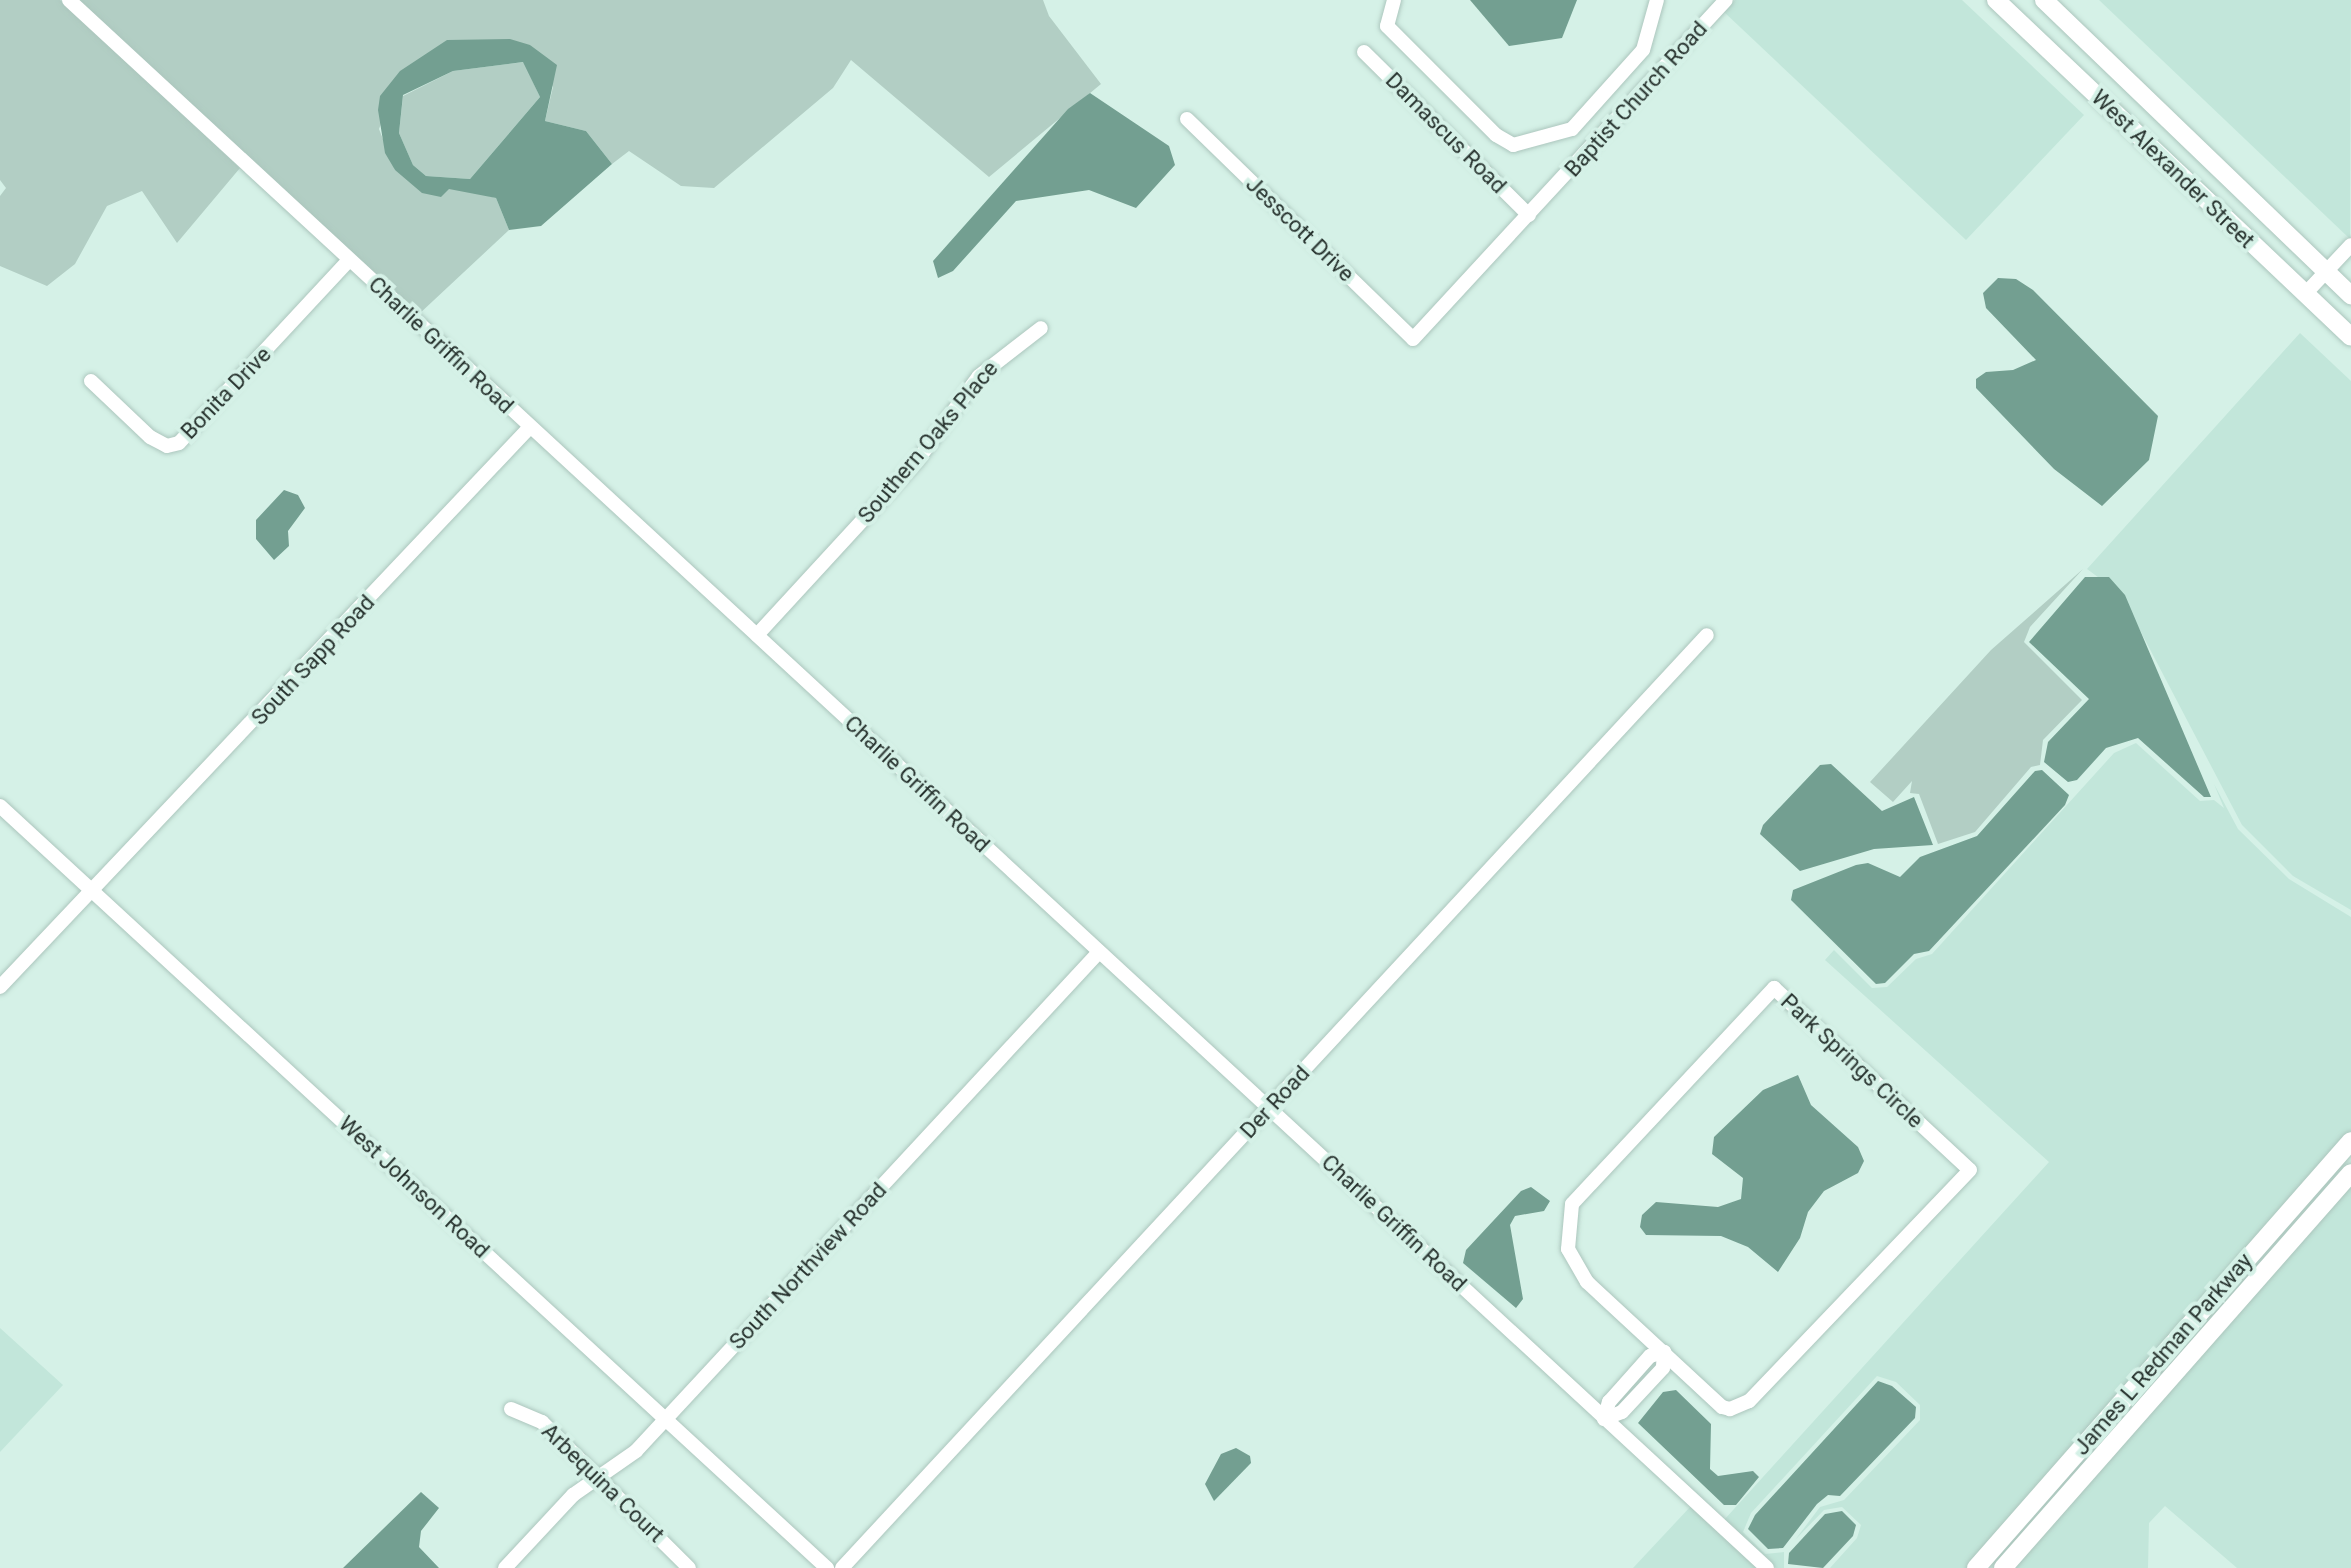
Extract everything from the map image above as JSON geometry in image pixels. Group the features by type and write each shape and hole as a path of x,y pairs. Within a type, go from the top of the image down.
{"main road":[{"name":"West Alexander Street","path":"1996,0 2351,337"},
{"name":"West Alexander Street","path":"2044,0 2351,295"},
{"path":"2186,180 2214,187 2232,181"},
{"path":"2330,318 2351,316"},
{"name":"James L Redman Parkway","path":"1976,1568 2351,1141"},
{"name":"James L Redman Parkway","path":"2003,1568 2351,1173"},
{"path":"2164,1385 2164,1369 2229,1294 2237,1270"},
{"path":"2066,1497 2079,1466 2144,1392 2147,1372"}],"street":[{"name":"Charlie Griffin Road","path":"69,0 1767,1568"},
{"path":"1394,0 1387,26 1496,135 1513,145 1572,129 1643,50 1657,0"},
{"name":"Baptist Church Road","path":"1413,339 1726,0"},
{"name":"Damascus Road","path":"1364,52 1529,215"},
{"name":"Jesscott Drive","path":"1187,119 1413,339"},
{"path":"2305,294 2351,245"},
{"name":"Bonita Drive","path":"91,381 150,437 167,446 179,443 349,260"},
{"name":"Southern Oaks Place","path":"757,635 917,461 979,376 1041,328"},
{"name":"South Sapp Road","path":"0,987 84,897 95,893 530,427"},
{"name":"Der Road","path":"842,1568 1707,635"},
{"name":"West Johnson Road","path":"0,806 663,1422 827,1568"},
{"name":"South Northview Road","path":"505,1568 573,1495 636,1451 1099,952"},
{"name":"Park Springs Circle","path":"1774,988 1970,1170 1933,1205 1749,1401 1730,1409 1722,1407 1664,1352 1587,1282 1568,1249 1572,1204 1774,988"},
{"path":"1604,1419 1619,1390 1650,1356 1664,1352"},
{"name":"Arbequina Court","path":"511,1409 542,1422 689,1568"}],"shaded area":[{"path":"0,0 60,0 240,168 177,243 142,191 107,206 75,264 47,286 0,266 0,196 6,188 0,180"},
{"path":"78,0 1043,0 1049,16 1101,84 989,177 851,60 833,88 714,188 681,186 629,151 612,164 586,131 545,121 553,87 530,45 401,71 379,129 395,170 496,198 509,230 418,315"},
{"path":"1470,0 1577,0 1562,38 1509,46"},
{"path":"1735,0 1962,0 2084,115 1966,240 1724,12"},
{"path":"2099,0 2351,0 2350,239"},
{"path":"510,39 530,45 557,65 545,121 586,131 612,164 541,226 509,230 496,198 449,189 441,197 422,193 395,170 385,153 378,110 380,96 400,71 447,40","holes":["523,62 540,97 470,179 426,176 413,165 399,133 403,95 453,71"]},
{"path":"524,62 540,97 470,179 426,176 413,165 399,133 403,96 453,71"},
{"path":"1090,93 1169,146 1175,165 1136,208 1089,190 1016,201 953,271 938,278 933,261 1068,109"},
{"path":"1998,278 2016,279 2033,290 2158,416 2149,460 2102,506 2054,469 1976,388 1976,379 1986,372 2013,370 2036,360 1986,308 1983,293"},
{"path":"2300,333 2351,381 2351,910 2293,876 2242,825 2121,594 2087,569"},
{"path":"284,490 298,495 305,508 288,531 289,546 274,560 256,539 256,520"},
{"path":"2083,569 2030,627 2024,642 2082,700 2043,740 2040,765 2031,767 1975,832 1938,844 1919,794 1910,793 1912,781 1893,802 1870,782 1991,650"},
{"path":"2085,577 2109,577 2125,595 2211,797 2204,797 2138,738 2106,748 2077,780 2068,782 2044,762 2048,742 2089,699 2029,642"},
{"path":"2136,743 2200,801 2214,800 2224,808 2214,784 2238,829 2289,879 2351,917 2351,1133 1968,1568 1830,1568 1857,1538 1861,1525 1842,1507 1824,1510 1795,1540 1820,1507 1844,1500 1920,1420 1920,1405 1896,1382 1877,1376 1751,1513 1743,1532 1765,1554 1784,1552 1784,1568 1776,1568 1724,1520 2049,1162 1825,960 1834,950 1872,988 1887,987 1916,959 1932,954 2114,753"},
{"path":"1831,764 1882,811 1914,797 1933,845 1874,849 1800,871 1760,834 1763,825 1820,765"},
{"path":"2042,770 2069,795 2065,805 1929,951 1914,954 1885,983 1876,984 1791,900 1793,890 1856,865 1868,863 1900,877 1920,857 1977,836 2035,771"},
{"path":"1798,1075 1811,1105 1858,1147 1864,1161 1858,1173 1824,1191 1808,1212 1800,1238 1778,1272 1748,1247 1721,1236 1646,1235 1640,1227 1642,1215 1656,1202 1718,1207 1741,1199 1743,1178 1712,1154 1714,1137 1763,1090"},
{"path":"2351,1182 2351,1568 2237,1568 2165,1506 2149,1523 2148,1568 2010,1568"},
{"path":"1531,1187 1550,1201 1544,1211 1515,1216 1510,1225 1523,1299 1516,1308 1463,1263 1466,1250 1521,1191"},
{"path":"0,1328 63,1385 0,1452"},
{"path":"1878,1381 1892,1386 1916,1407 1915,1418 1840,1496 1828,1495 1817,1504 1783,1548 1768,1549 1748,1529 1755,1515"},
{"path":"1676,1390 1711,1424 1710,1469 1718,1476 1753,1471 1759,1477 1736,1505 1724,1505 1638,1423 1663,1392"},
{"path":"1236,1448 1250,1456 1251,1463 1214,1501 1205,1484 1221,1454"},
{"path":"421,1492 439,1508 421,1531 419,1547 439,1568 343,1568"},
{"path":"1691,1506 1757,1568 1633,1568"},
{"path":"1842,1511 1856,1525 1853,1536 1823,1568 1788,1564 1789,1553 1825,1514"}]}
